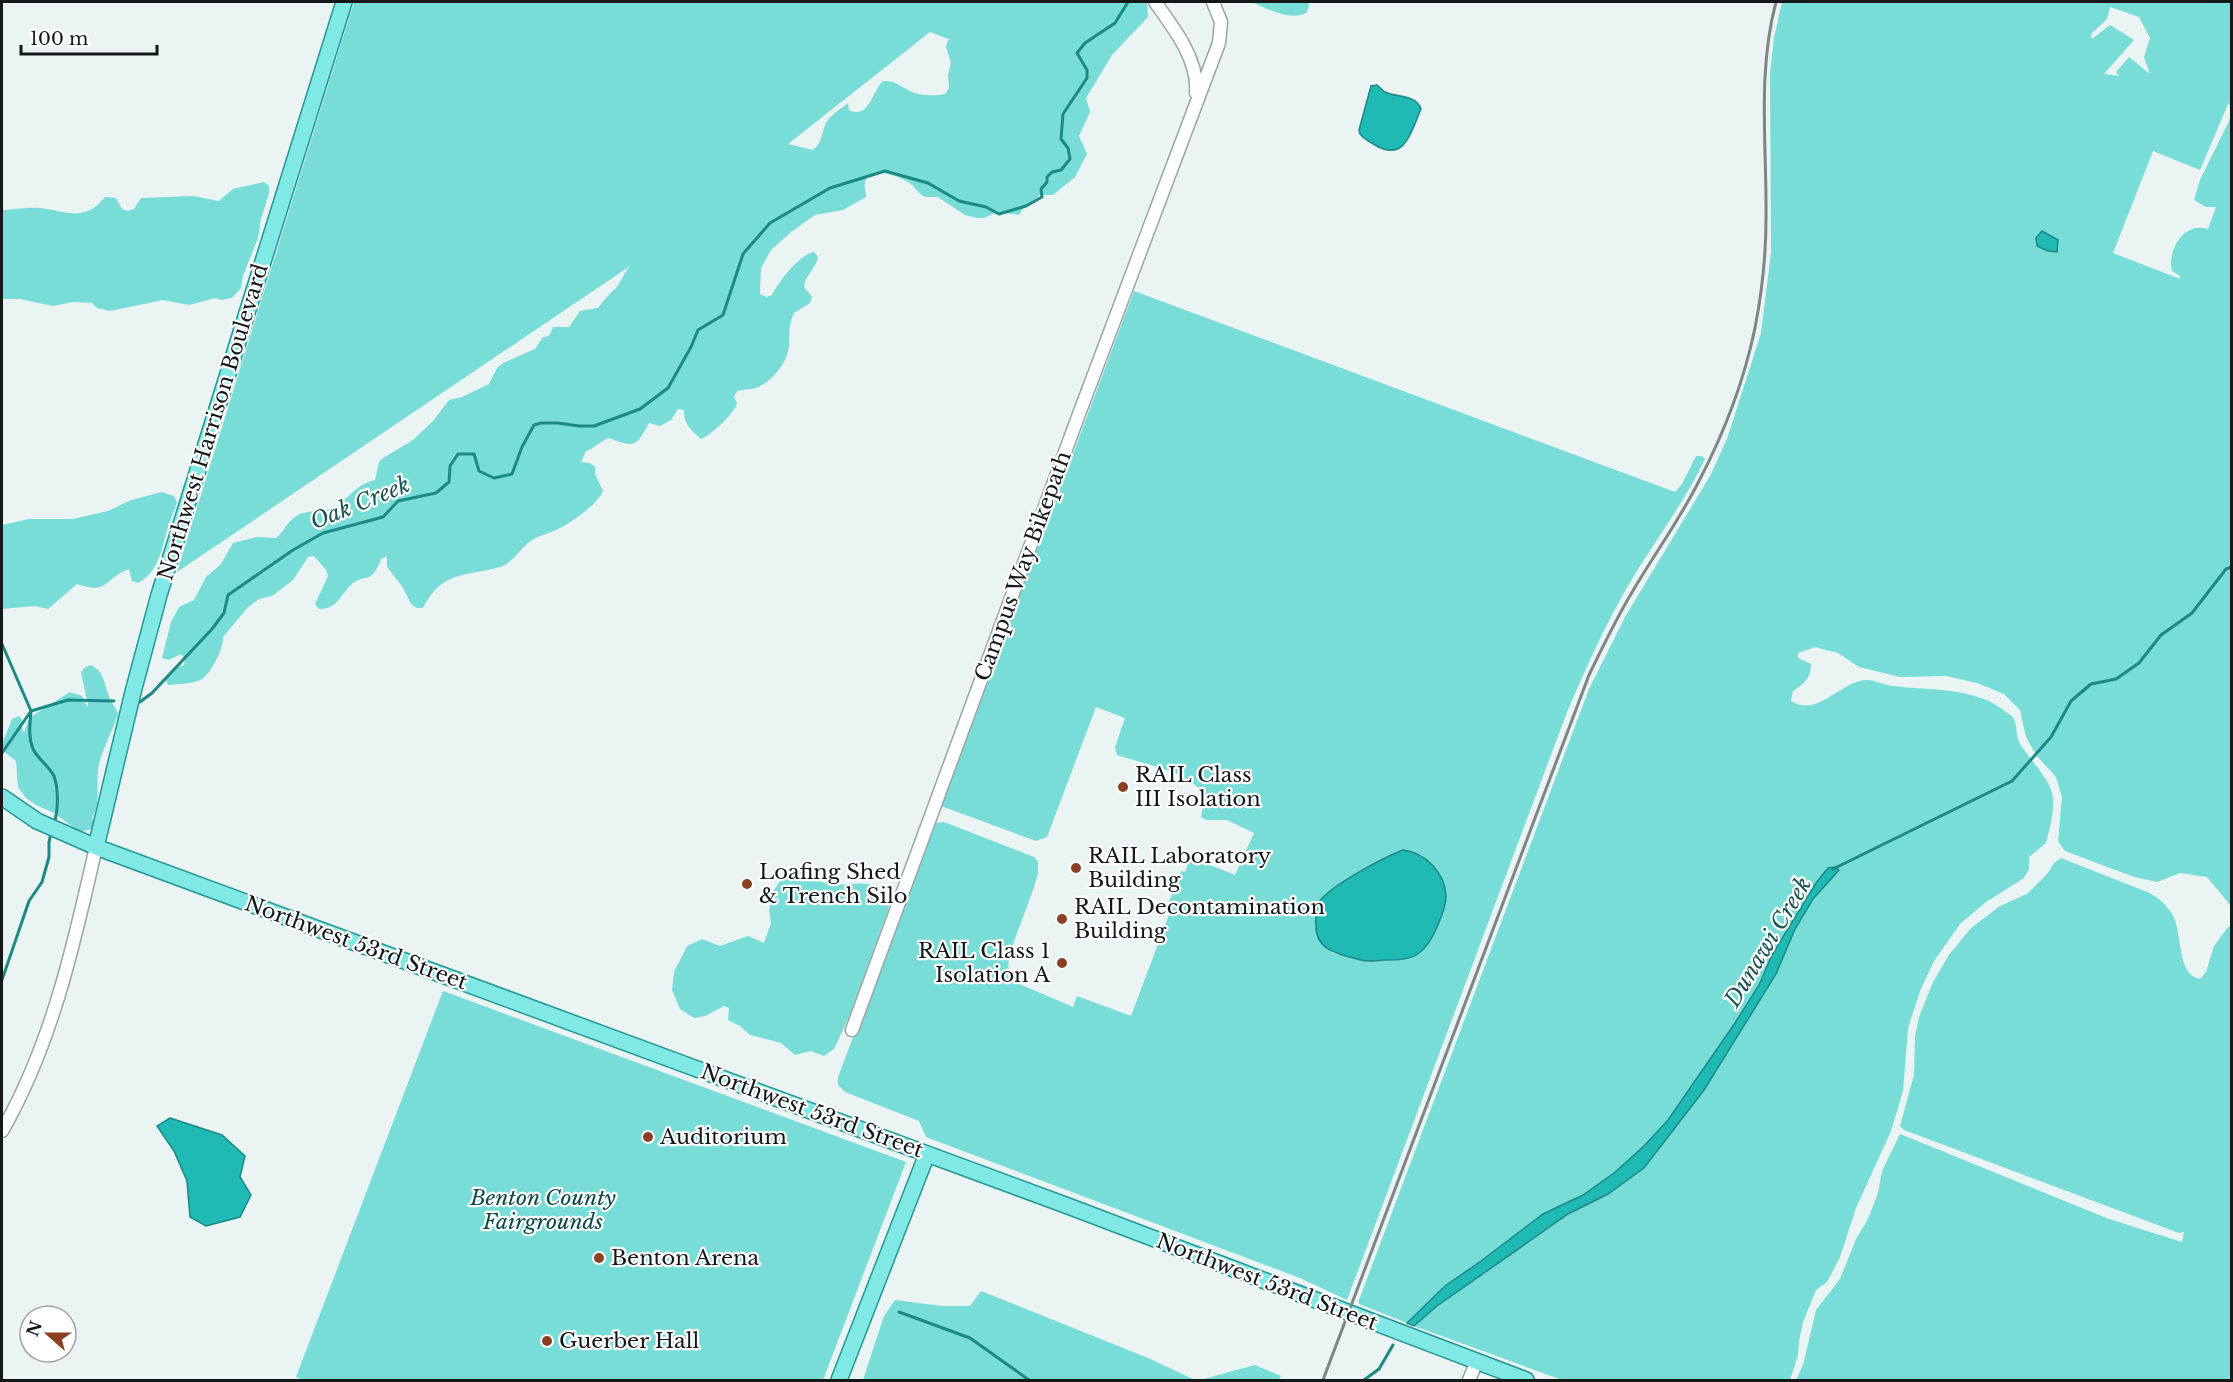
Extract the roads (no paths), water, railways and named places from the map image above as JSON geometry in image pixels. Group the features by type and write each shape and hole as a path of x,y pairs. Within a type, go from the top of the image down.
{"main road":[{"name":"Northwest Harrison Boulevard","path":"96,847 159,595 344,2"},
{"name":"Northwest 53rd Street","path":"2,797 37,821 96,847 927,1154 1526,1380"},
{"path":"839,1380 927,1154"}],"street":[{"name":"Campus Way Bikepath","path":"1155,2 1174,29 1194,72 1197,86 1195,103"},
{"name":"Campus Way Bikepath","path":"852,1030 1221,32 1221,22 1214,2"},
{"path":"2,1131 17,1104 52,1017 71,958 96,847"},
{"path":"1469,1380 1477,1361"}],"waterway":[{"name":"Oak Creek","path":"140,702 152,693 212,629 224,613 228,595 293,550 323,533 383,517 398,501 436,493 449,482 450,466 458,454 474,454 479,471 494,478 512,474 522,447 534,425 558,423 594,426 640,409 668,388 698,330 723,315 743,254 770,223 830,188 885,171 928,183 959,201 986,207 999,214 1026,206 1042,197 1041,189 1047,182 1047,177 1052,172 1061,170 1070,159 1068,148 1061,139 1063,114 1087,78 1087,70 1077,53 1085,43 1115,23 1128,2"},
{"name":"Dunawi Creek","path":"1833,869 2012,781 2051,737 2071,701 2091,684 2116,679 2139,663 2161,635 2192,613 2226,569 2232,567"},
{"path":"2,644 31,711 2,753"},
{"name":"Oak Creek","path":"54,824 57,800 56,782 52,772 31,744 31,711 68,700 114,701"},
{"name":"Oak Creek","path":"2,980 29,901 42,882 49,857 51,833"},
{"path":"899,1312 970,1338 1029,1380"},
{"name":"Dunawi Creek","path":"1364,1380 1379,1369 1393,1345"}],"railway":[{"path":"1323,1380 1589,675 1625,604 1699,481 1717,444 1739,387 1755,328 1763,274 1766,219 1765,83 1770,29 1776,2"}],"place":[{"name":"RAIL Class III Isolation","path":"1123,787"},
{"name":"RAIL Laboratory Building","path":"1076,868"},
{"name":"Loafing Shed & Trench Silo","path":"747,884"},
{"name":"RAIL Decontamination Building","path":"1062,919"},
{"name":"RAIL Class 1 Isolation A","path":"1062,963"},
{"name":"Auditorium","path":"648,1137"},
{"name":"Benton Arena","path":"599,1258"},
{"name":"Guerber Hall","path":"547,1341"}],"park label":[{"name":"Benton County Fairgrounds","path":"543,1210"}]}
